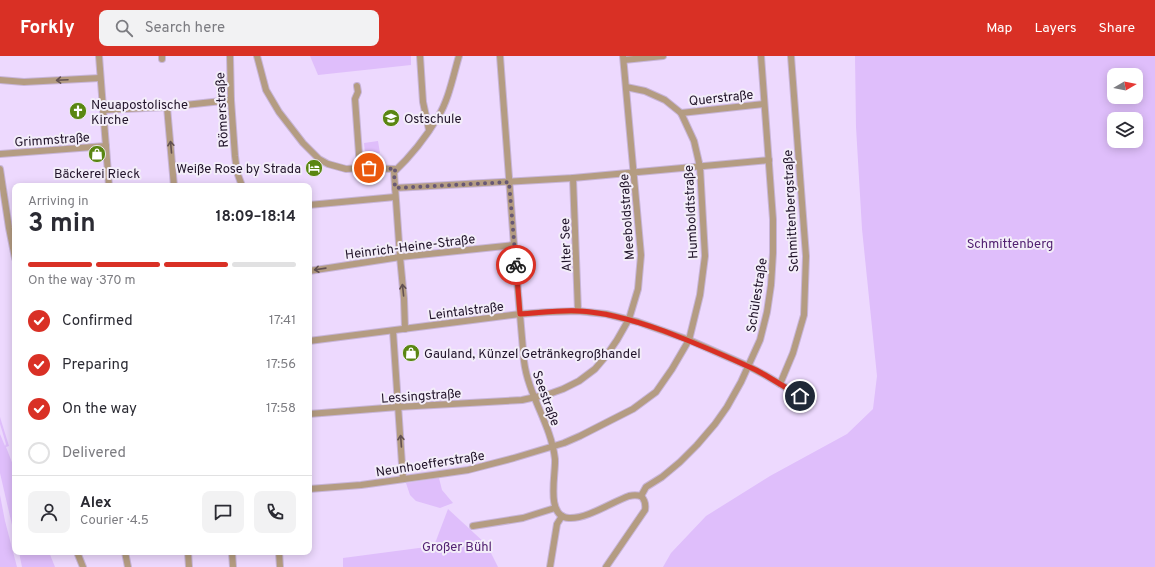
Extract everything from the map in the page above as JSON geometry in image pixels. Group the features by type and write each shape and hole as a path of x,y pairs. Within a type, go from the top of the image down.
{"street":[{"path":"99,56 109,183"},
{"name":"Römerstraße","path":"230,56 235,156 237,172 241,183"},
{"path":"257,56 266,90 279,112 303,143 319,159 328,164 346,169 396,169"},
{"path":"420,56 423,102 429,130"},
{"path":"405,329 394,172 411,154 439,116 448,95 459,56"},
{"name":"Seestraße","path":"500,56 525,370 527,379 546,425 552,446 555,462 555,508"},
{"path":"623,58 663,56"},
{"name":"Schülestraße","path":"641,496 646,488 662,477 697,446 711,429 727,407 760,340 767,312 771,285 773,253 773,219 761,56"},
{"name":"Schmittenbergstraße","path":"780,384 793,353 804,315 806,256 791,56"},
{"name":"Meeboldstraße","path":"534,397 563,389 579,381 595,368 606,356 629,319 638,289 641,251 623,58"},
{"path":"0,80 24,82 100,78"},
{"path":"357,86 358,92 355,99 360,168"},
{"name":"Humboldtstraße","path":"552,446 564,443 580,436 633,409 656,392 689,340 700,295 705,256 700,167 694,141 681,113 665,100 645,91 626,87"},
{"path":"103,110 168,107 231,100"},
{"name":"Querstraße","path":"681,113 764,104"},
{"path":"168,107 174,183"},
{"name":"Grimmstraße","path":"0,154 106,146"},
{"path":"395,188 573,178 769,160"},
{"path":"0,169 12,227"},
{"name":"Alter See","path":"573,178 578,311"},
{"path":"312,205 395,197"},
{"name":"Heinrich-Heine-Straße","path":"312,271 400,257 514,245"},
{"name":"Leintalstraße","path":"312,341 520,314 578,311 606,314 629,319 689,340 748,366 800,396"},
{"path":"393,330 403,480"},
{"name":"Lessingstraße","path":"312,414 522,400 534,397"},
{"name":"Neunhoefferstraße","path":"312,489 403,480 468,470 552,446"},
{"path":"473,526 523,518 555,508 562,516 569,518 580,516 608,506 629,496 641,496 644,499 645,510 606,567"},
{"path":"550,567 557,524 562,516"},
{"path":"78,555 83,567"},
{"path":"126,555 128,567"},
{"path":"188,555 189,567"},
{"path":"232,555 233,567"},
{"path":"279,555 280,567"}],"green space":[{"path":"310,56 411,56 411,65 318,75"},
{"name":"Schmittenberg","path":"855,56 1155,56 1155,567 663,567 671,553 706,516 770,476 847,434 873,409 877,376 862,229 856,127"},
{"path":"378,141 380,153 378,153 378,163 366,164 364,143"},
{"path":"0,417 9,446 6,447 12,462 12,525 0,473 0,434 5,446 6,444 0,424"},
{"path":"439,478 442,490 453,503 440,508 416,501 410,495 406,483"},
{"path":"0,495 12,548 12,555 14,555 17,567 0,567"},
{"name":"Großer Bühl","path":"448,509 487,545 498,567 343,567 343,558 434,546"},
{"path":"20,555 50,555 55,567 22,567"}],"way so far":[{"path":"369,168 396,169 394,172 395,188 509,182 516,265"}],"place":[{"name":"Neuapostolische Kirche","path":"78,111"},
{"name":"Ostschule","path":"391,118"},
{"name":"Bäckerei Rieck","path":"97,154"},
{"name":"Weiße Rose by Strada","path":"314,168"},
{"name":"Gauland, Künzel Getränkegroßhandel","path":"411,353"}],"route":[{"path":"516,265 520,314 578,311 606,314 629,319 689,340 756,370 800,396"}]}
